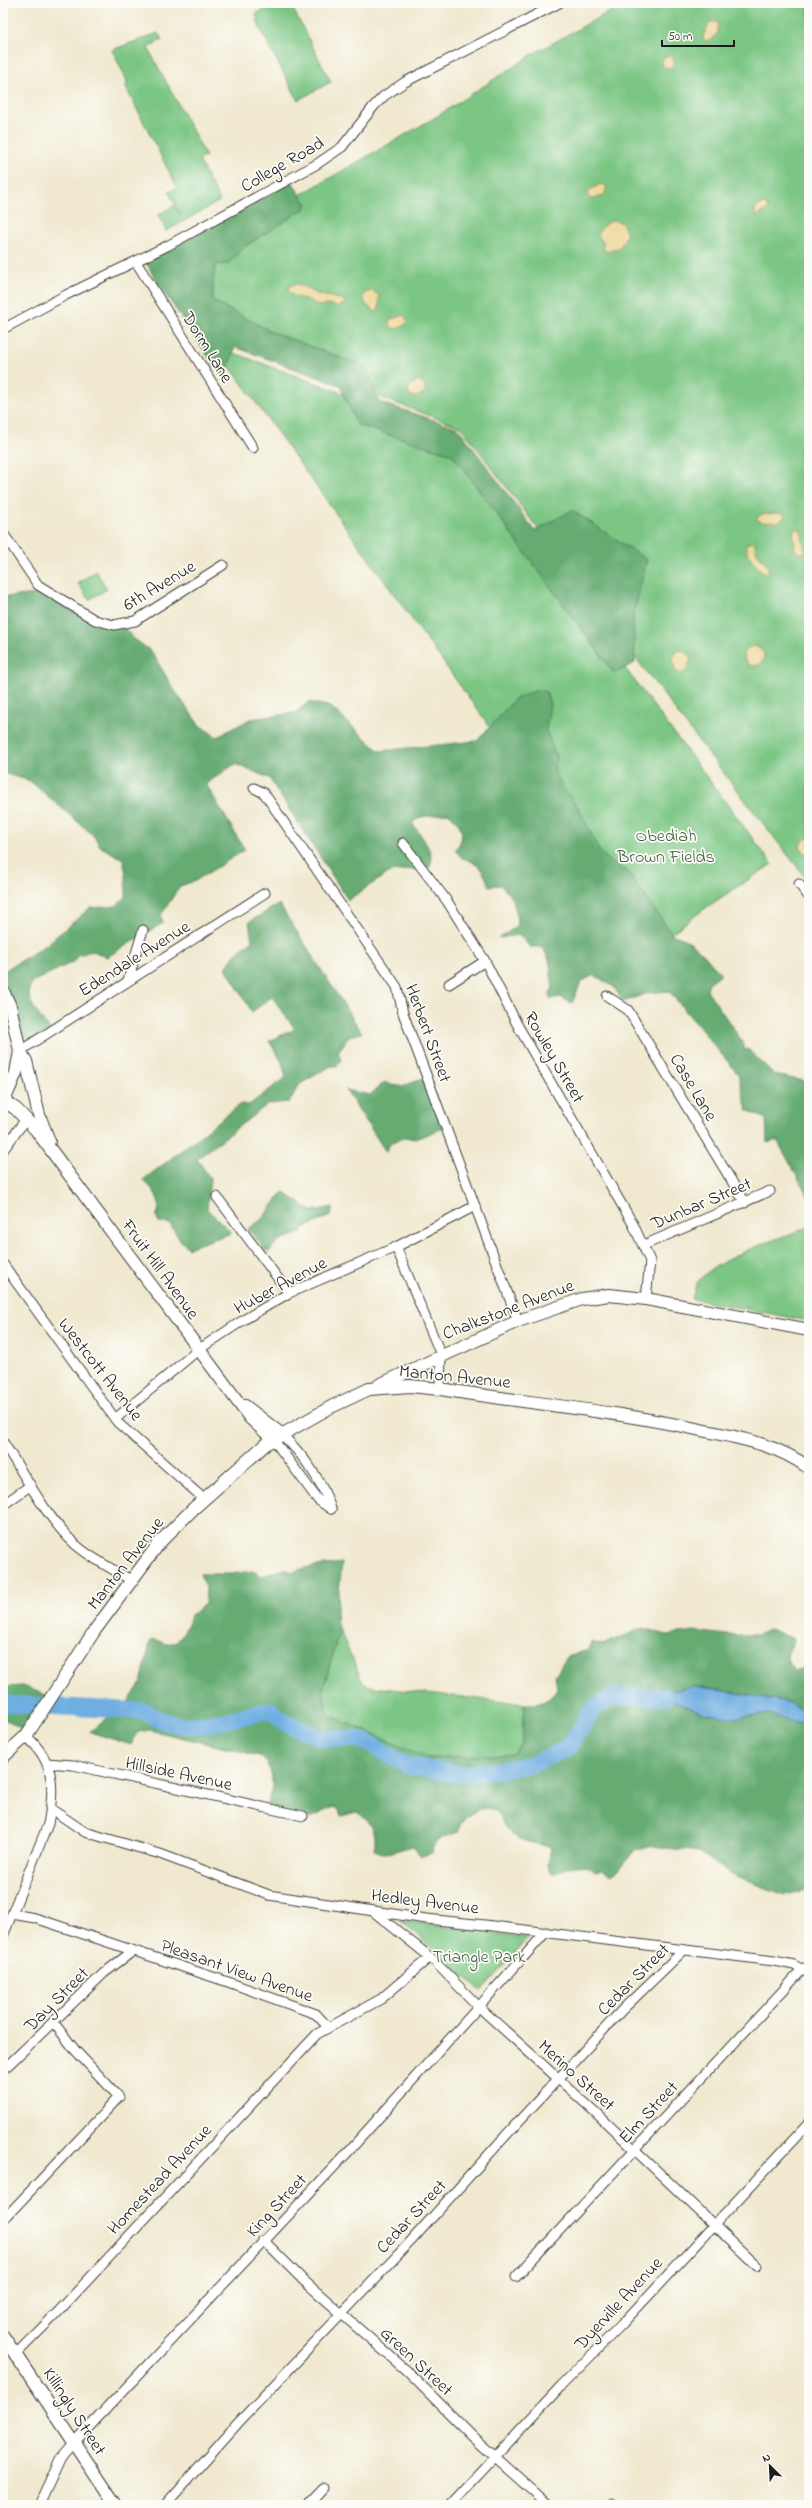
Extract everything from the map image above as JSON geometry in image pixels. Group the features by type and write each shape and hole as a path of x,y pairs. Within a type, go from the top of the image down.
{"main road":[{"name":"Fruit Hill Avenue","path":"3,991 10,1006 20,1051 26,1061 39,1115 56,1157"},
{"name":"Fruit Hill Avenue","path":"20,1051 16,1073 4,1101 26,1119 56,1157 198,1350 238,1401 277,1437"},
{"name":"Chalkstone Avenue","path":"369,1389 518,1321 598,1295 620,1295 738,1314 809,1330"},
{"name":"Manton Avenue","path":"3,1757 29,1732 95,1630 132,1582 160,1542 204,1499 277,1437 369,1389 410,1386 440,1389 662,1421 756,1442 788,1455 809,1468"},
{"name":"Killingly Street","path":"3,2338 16,2354 116,2505"}],"street":[{"name":"College Road","path":"3,329 66,295 136,262 317,164 342,147 354,134 374,106 384,96 404,82 559,3"},
{"name":"Dorm Lane","path":"136,262 253,448"},
{"name":"6th Avenue","path":"3,534 38,585 96,620 114,624 135,621 223,565"},
{"name":"Herbert Street","path":"254,788 264,793 397,987 403,1013 518,1321"},
{"name":"Rowley Street","path":"403,843 447,901 485,961 518,1026 644,1245 650,1260 651,1272 646,1299"},
{"path":"799,884 809,897"},
{"name":"Edendale Avenue","path":"20,1051 265,893"},
{"path":"128,980 143,930"},
{"path":"449,984 485,961"},
{"name":"Case Lane","path":"607,996 628,1010 745,1203"},
{"path":"3,1150 26,1119"},
{"name":"Dunbar Street","path":"644,1245 770,1191"},
{"path":"217,1197 290,1293"},
{"name":"Huber Avenue","path":"115,1419 198,1350 290,1293 396,1247 475,1206"},
{"path":"396,1247 441,1355 440,1389"},
{"name":"Westcott Avenue","path":"3,1264 115,1419 204,1499"},
{"path":"277,1437 292,1444 326,1493 331,1509 318,1500 277,1437"},
{"path":"3,1442 59,1527 76,1546 132,1582"},
{"path":"3,1505 31,1485"},
{"path":"3,1936 48,1824 51,1809 51,1789 47,1763 29,1732"},
{"name":"Hillside Avenue","path":"47,1763 73,1765 303,1816"},
{"name":"Hedley Avenue","path":"51,1809 85,1832 160,1854 269,1895 373,1912 774,1961 806,1971"},
{"name":"Merino Street","path":"373,1912 430,1957 479,2007 757,2266"},
{"name":"Pleasant View Avenue","path":"12,1914 35,1918 228,1982 316,2014 328,2027"},
{"name":"King Street","path":"39,2505 61,2458 74,2443 263,2240 347,2153 546,1932"},
{"name":"Cedar Street","path":"165,2505 342,2313 411,2241 623,2009 684,1950"},
{"name":"Day Street","path":"3,2070 54,2023 104,1973 133,1951"},
{"path":"328,2027 381,1999 430,1957"},
{"name":"Elm Street","path":"516,2277 806,1971"},
{"path":"3,2220 119,2097 75,2050 54,2023"},
{"name":"Homestead Avenue","path":"16,2354 90,2279 302,2050 328,2027"},
{"name":"Dyerville Avenue","path":"450,2505 494,2456 623,2323 713,2224 809,2123"},
{"name":"Green Street","path":"263,2240 303,2280 407,2371 494,2456 549,2505"},
{"path":"307,2505 323,2488"}],"green space":[{"path":"275,3 290,3 331,82 298,100 260,29 256,14"},
{"path":"625,3 809,3 809,882 697,739 461,427 215,337 171,269 436,117 533,54"},
{"path":"158,33 162,40 148,48 206,156 199,160 220,201 166,231 158,215 174,206 180,215 169,192 177,187 126,88 127,81 112,50"},
{"path":"292,181 303,200 307,203 304,209 244,247 228,264 216,265 213,283 213,301 272,332 366,367 379,402 458,428 535,531 572,510 647,560 633,616 635,663 614,673 452,454 357,425 340,385 235,347 224,380 155,279 146,262 148,259 235,215"},
{"name":"Obediah Brown Fields","path":"215,346 448,432 772,864 707,907 650,949"},
{"path":"96,571 107,589 89,600 78,583"},
{"path":"51,593 102,623 123,626 133,638 152,652 171,685 199,725 217,737 250,719 295,713 309,702 331,707 379,751 477,741 515,699 539,689 546,692 550,704 546,731 557,758 554,770 563,788 579,809 600,852 611,862 627,871 673,935 680,937 693,945 721,974 709,983 707,990 742,1041 744,1050 748,1049 775,1075 809,1082 809,1198 777,1140 767,1143 766,1119 747,1110 738,1074 669,991 648,993 623,1002 614,987 594,975 581,982 572,1003 560,997 551,999 549,995 553,987 549,961 545,952 541,947 530,947 519,935 499,938 516,927 517,921 514,904 508,893 500,885 489,886 480,868 472,862 462,858 455,850 459,845 462,835 457,821 448,813 421,817 412,823 429,849 431,855 430,867 390,872 348,900 269,778 235,764 206,784 245,850 195,881 180,886 161,915 163,923 107,957 93,951 78,955 73,962 34,981 30,987 29,994 31,1001 34,1008 52,1032 25,1049 3,991 6,982 4,971 46,945 90,908 116,906 126,897 126,874 123,859 101,847 92,834 30,781 3,773 3,597"},
{"path":"279,904 362,1033 349,1036 338,1052 342,1060 337,1066 331,1066 300,1084 289,1102 268,1104 197,1159 210,1178 207,1209 232,1233 188,1248 180,1240 170,1224 159,1222 156,1217 159,1206 157,1197 143,1180 241,1104 249,1105 286,1077 282,1062 269,1041 295,1029 272,997 252,1012 226,968 236,953 252,941 249,922"},
{"path":"428,1076 447,1127 415,1139 405,1137 390,1144 386,1152 346,1090 370,1095 385,1082 391,1085 401,1086"},
{"path":"283,1192 312,1211 333,1207 330,1216 302,1229 301,1233 278,1241 268,1253 248,1229 261,1220"},
{"path":"809,1227 809,1321 692,1299 698,1281 722,1263 752,1248"},
{"path":"342,1563 336,1621 341,1633 336,1642 323,1690 328,1715 429,1758 513,1754 522,1744 524,1704 535,1704 547,1700 557,1689 555,1675 567,1657 588,1650 591,1642 603,1645 643,1628 667,1635 693,1631 727,1635 757,1635 770,1629 794,1639 787,1655 793,1671 804,1668 809,1654 809,1714 787,1702 696,1686 645,1698 672,1700 703,1713 733,1718 770,1714 809,1727 809,1892 806,1890 785,1895 732,1875 699,1852 652,1846 634,1851 618,1871 611,1875 603,1870 594,1871 584,1866 573,1866 552,1874 548,1865 551,1847 528,1842 512,1834 506,1828 498,1813 487,1808 470,1814 462,1822 458,1832 441,1839 435,1844 432,1853 421,1856 413,1847 408,1847 383,1853 374,1849 374,1832 366,1819 357,1812 341,1816 339,1810 333,1807 310,1818 267,1808 272,1787 272,1776 263,1757 150,1730 138,1732 131,1745 90,1732 129,1701 141,1683 150,1642 153,1639 166,1644 177,1642 188,1625 191,1615 205,1604 206,1587 200,1574 230,1574 253,1571 262,1576 285,1569 292,1572 309,1567"},
{"path":"341,1633 363,1683 373,1687 524,1704 522,1744 513,1755 429,1758 328,1715 323,1690 336,1642"},
{"path":"23,1686 51,1697 30,1735 9,1721 3,1720 3,1687"},
{"name":"Triangle Park","path":"400,1920 528,1938 481,1991"}],"sand":[{"path":"710,22 718,22 718,32 711,40 704,41 703,36"},
{"path":"666,56 670,56 674,62 670,68 666,68 662,64 662,60"},
{"path":"601,184 607,186 604,196 591,199 588,196 588,191"},
{"path":"763,204 767,205 768,209 756,217 755,208"},
{"path":"613,220 622,223 627,234 620,247 607,252 603,249 603,241 599,238 598,233 603,226"},
{"path":"298,284 317,294 344,300 345,304 337,307 330,305 319,306 306,299 295,297 288,290 289,286"},
{"path":"372,291 379,295 379,308 376,312 366,305 363,298 365,293"},
{"path":"404,315 408,321 402,327 395,329 390,326 389,320"},
{"path":"418,380 425,386 425,392 416,397 409,395 408,388"},
{"path":"783,513 785,516 779,522 761,522 756,519 762,514"},
{"path":"796,528 801,530 805,552 800,554 795,550 793,532"},
{"path":"754,542 757,553 768,566 768,572 764,573 761,571 747,551 746,544"},
{"path":"754,646 761,649 764,656 761,663 754,666 747,663 744,656 747,649"},
{"path":"679,650 687,653 691,658 688,668 682,674 675,671 673,657"},
{"path":"809,836 809,853 806,854 800,847 801,843"}],"water":[{"path":"695,1686 787,1702 809,1714 809,1727 770,1714 733,1718 703,1713 672,1700 643,1698"}],"waterway":[{"path":"3,1704 145,1711 164,1721 190,1725 217,1722 270,1710 286,1723 320,1738 355,1739 367,1742 408,1766 459,1774 500,1770 532,1764 568,1748 595,1707 612,1697 666,1697"}]}
